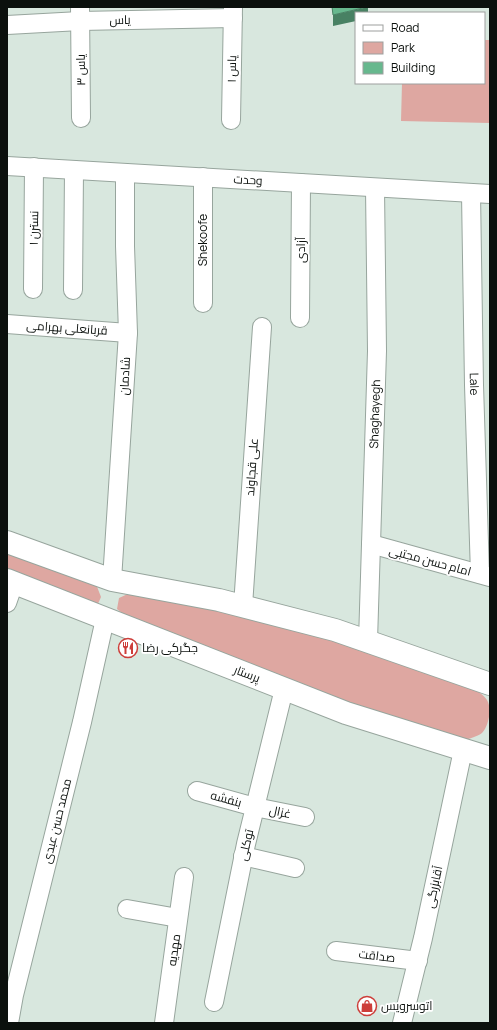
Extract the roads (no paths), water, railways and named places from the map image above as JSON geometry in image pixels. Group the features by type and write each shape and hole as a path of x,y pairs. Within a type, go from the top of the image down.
{"main road":[{"path":"7,542 112,580 219,600 335,630 489,685"},
{"name":"پرستار","path":"9,589 105,619 346,713 490,758"},
{"path":"463,750 490,741"}],"street":[{"name":"یاس","path":"7,25 80,14 233,12"},
{"name":"یاس ۱","path":"231,120 233,12"},
{"name":"یاس ۳","path":"80,14 82,118"},
{"name":"وحدت","path":"7,166 490,194"},
{"name":"نسترن ۱","path":"33,289 34,167"},
{"path":"73,290 74,170"},
{"name":"شادمان","path":"112,580 128,333 125,246 125,173"},
{"name":"Shekoofe","path":"203,178 203,303"},
{"name":"آزادی","path":"300,318 301,183"},
{"name":"Shaghayegh","path":"368,641 377,351 375,188"},
{"name":"Lale","path":"471,193 474,385 485,576"},
{"name":"قربانعلی بهرامی","path":"7,324 128,333"},
{"name":"علی قجاوند","path":"243,606 262,327"},
{"name":"امام حسن مجتبی","path":"371,544 485,576"},
{"name":"محمد حسن عبدی","path":"9,1023 11,994 82,722 105,619"},
{"name":"توکلی","path":"214,1002 243,856 284,689"},
{"name":"آقابزرگی","path":"402,1023 424,938 463,750"},
{"name":"بنفشه","path":"196,791 255,807"},
{"name":"غزال","path":"255,807 305,817"},
{"path":"243,856 295,868"},
{"name":"مهدیه","path":"164,1023 184,876"},
{"path":"127,909 178,918"},
{"name":"صداقت","path":"336,951 418,960"}],"place":[{"name":"جگرکی رضا","path":"128,648"},
{"name":"اتوسرویس","path":"367,1006"}]}
